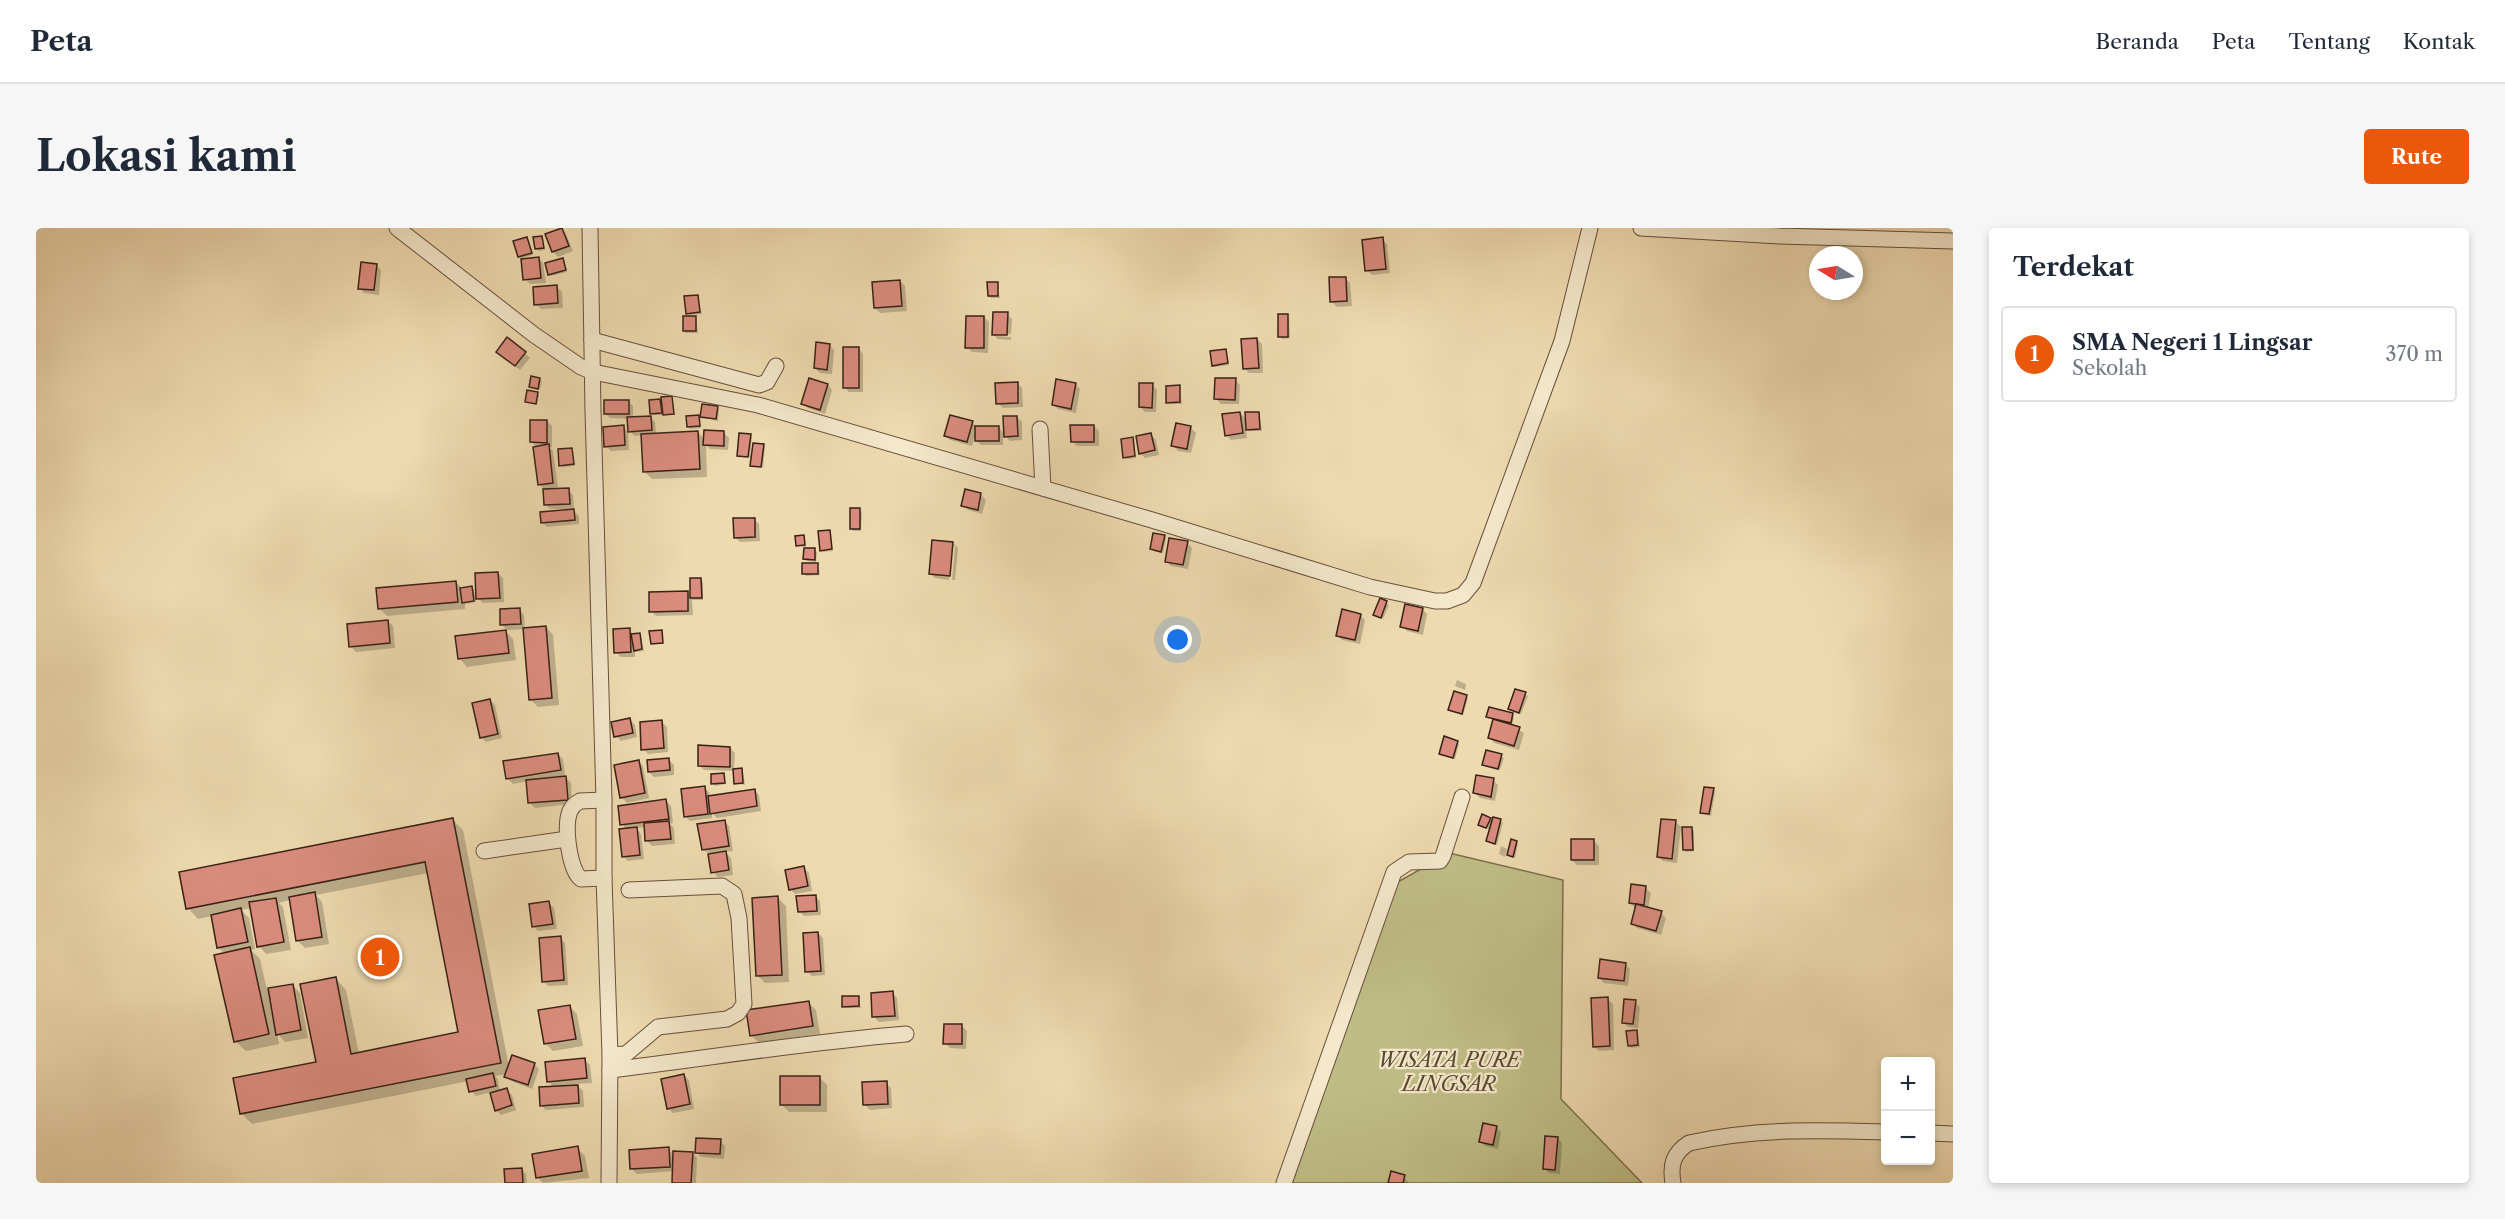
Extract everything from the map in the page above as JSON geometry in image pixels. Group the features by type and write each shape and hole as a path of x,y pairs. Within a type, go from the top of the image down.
{"street":[{"path":"398,228 533,334 581,367 593,372 758,405 1043,488 1370,588 1435,601 1447,601 1463,595 1473,583 1562,341 1590,228"},
{"path":"590,228 610,1063 609,1183"},
{"path":"1641,228 1780,236 1953,241"},
{"path":"592,340 759,385 767,382 776,366"},
{"path":"1040,429 1043,488"},
{"path":"1284,1183 1394,872 1409,862 1440,861 1462,797"},
{"path":"604,800 580,801 575,805 570,811 567,839 575,874 581,879 604,879"},
{"path":"484,851 567,839"},
{"path":"610,1063 626,1054 658,1027 727,1019 738,1013 744,1004 739,918 734,894 722,886 629,890"},
{"path":"610,1063 739,1055 838,1039 906,1034"},
{"path":"1673,1183 1670,1169 1674,1157 1681,1148 1689,1143 1767,1131 1881,1132"},
{"path":"1935,1133 1953,1134"}],"green space":[{"name":"WISATA PURE LINGSAR","path":"1449,853 1563,880 1561,1099 1642,1183 1292,1183 1396,883"}],"building":[{"path":"562,228 569,246 552,252 545,234"},
{"path":"542,236 544,248 535,249 533,237"},
{"path":"527,237 532,253 518,257 513,241"},
{"path":"1383,237 1386,269 1365,271 1362,240"},
{"path":"539,257 541,278 523,280 521,259"},
{"path":"563,258 566,270 548,275 545,263"},
{"path":"361,262 377,264 374,290 358,289"},
{"path":"1329,277 1346,277 1347,301 1330,302"},
{"path":"900,280 902,306 874,308 872,282"},
{"path":"987,282 998,282 998,296 988,296"},
{"path":"557,285 558,303 534,305 533,287"},
{"path":"698,295 700,312 686,314 684,296"},
{"path":"993,312 1008,312 1007,335 992,335"},
{"path":"1278,314 1288,314 1288,337 1278,337"},
{"path":"683,316 696,316 696,331 683,331"},
{"path":"966,316 984,316 984,348 965,348"},
{"path":"507,337 526,352 515,366 496,352"},
{"path":"1257,338 1259,368 1243,369 1241,339"},
{"path":"816,342 830,344 827,370 814,368"},
{"path":"843,347 859,347 859,388 843,388"},
{"path":"1226,349 1228,363 1212,366 1210,351"},
{"path":"531,376 540,378 538,389 529,387"},
{"path":"809,378 828,384 820,410 801,404"},
{"path":"1215,378 1236,378 1235,400 1214,399"},
{"path":"1056,379 1076,383 1071,409 1052,405"},
{"path":"1018,382 1018,403 996,404 995,383"},
{"path":"1139,383 1153,383 1152,408 1139,407"},
{"path":"1180,385 1180,402 1166,403 1166,386"},
{"path":"527,390 538,392 536,404 525,402"},
{"path":"672,396 674,414 663,415 661,397"},
{"path":"660,399 662,413 650,414 649,400"},
{"path":"604,400 629,400 629,414 604,414"},
{"path":"702,404 718,406 716,419 700,417"},
{"path":"1240,412 1243,433 1225,436 1222,414"},
{"path":"1245,412 1259,412 1260,429 1246,430"},
{"path":"699,415 700,426 687,427 686,416"},
{"path":"950,415 973,421 967,442 944,436"},
{"path":"651,416 652,430 628,432 627,417"},
{"path":"1003,416 1017,416 1018,436 1004,437"},
{"path":"530,420 547,420 547,443 530,442"},
{"path":"1176,423 1191,426 1187,449 1171,446"},
{"path":"624,425 625,445 604,447 603,427"},
{"path":"1070,425 1094,425 1094,442 1071,442"},
{"path":"975,426 999,426 999,441 975,441"},
{"path":"704,430 724,431 724,446 703,445"},
{"path":"698,431 700,469 643,472 641,434"},
{"path":"739,433 751,434 748,457 737,456"},
{"path":"1151,433 1155,450 1139,454 1136,436"},
{"path":"1133,437 1135,456 1123,458 1121,439"},
{"path":"753,443 764,444 761,467 750,466"},
{"path":"549,444 553,483 538,485 533,447"},
{"path":"572,448 574,464 559,466 558,449"},
{"path":"569,488 570,504 544,505 543,489"},
{"path":"965,489 981,493 978,510 961,506"},
{"path":"850,508 860,508 860,529 850,529"},
{"path":"574,509 575,520 541,523 540,512"},
{"path":"733,518 755,518 755,537 734,538"},
{"path":"830,530 832,549 820,551 818,531"},
{"path":"1153,533 1165,535 1161,552 1150,549"},
{"path":"804,535 805,545 796,546 795,536"},
{"path":"1169,538 1188,541 1183,565 1165,562"},
{"path":"932,540 953,542 950,576 929,574"},
{"path":"804,548 815,548 815,560 803,559"},
{"path":"802,563 818,563 818,574 802,574"},
{"path":"498,572 500,598 476,599 475,573"},
{"path":"690,578 701,578 702,598 690,598"},
{"path":"456,581 458,602 378,609 376,588"},
{"path":"472,586 474,601 462,603 460,588"},
{"path":"688,591 688,611 649,612 649,592"},
{"path":"1380,598 1387,601 1381,618 1373,615"},
{"path":"1405,604 1423,608 1418,631 1400,627"},
{"path":"520,608 521,624 500,625 500,609"},
{"path":"1342,609 1361,614 1355,640 1336,636"},
{"path":"388,620 390,643 349,647 347,624"},
{"path":"546,626 552,698 529,700 523,628"},
{"path":"630,628 631,652 614,653 613,629"},
{"path":"506,630 509,653 458,659 455,636"},
{"path":"662,630 663,643 651,644 649,631"},
{"path":"640,633 642,649 634,651 631,634"},
{"path":"1515,689 1526,692 1519,713 1508,709"},
{"path":"1454,691 1467,695 1462,714 1448,710"},
{"path":"490,699 498,734 480,738 472,703"},
{"path":"1489,707 1513,713 1511,723 1486,717"},
{"path":"630,718 633,733 614,737 611,722"},
{"path":"1493,719 1520,727 1514,746 1488,738"},
{"path":"662,720 664,748 641,750 640,722"},
{"path":"1444,736 1458,741 1453,758 1439,754"},
{"path":"698,745 730,747 730,767 698,766"},
{"path":"1486,750 1502,754 1498,769 1482,765"},
{"path":"558,753 561,770 506,779 503,761"},
{"path":"669,758 670,770 648,772 647,760"},
{"path":"639,760 645,793 620,798 614,765"},
{"path":"742,768 743,783 734,784 733,769"},
{"path":"724,773 725,783 711,784 711,774"},
{"path":"1476,775 1494,778 1491,797 1473,793"},
{"path":"566,776 568,800 528,803 526,780"},
{"path":"705,786 708,814 684,817 681,789"},
{"path":"1704,787 1714,788 1709,814 1700,813"},
{"path":"755,789 757,806 710,814 708,796"},
{"path":"666,799 669,819 620,825 618,806"},
{"path":"1482,814 1491,818 1486,828 1478,825"},
{"path":"1493,817 1501,819 1495,844 1486,841"},
{"path":"453,818 501,1063 240,1114 233,1078 316,1062 300,984 336,977 351,1054 458,1032 425,862 186,909 179,872"},
{"path":"1661,819 1676,820 1672,859 1657,857"},
{"path":"725,820 729,846 702,850 697,824"},
{"path":"669,821 671,839 645,841 644,823"},
{"path":"637,827 640,855 622,857 619,829"},
{"path":"1682,827 1692,827 1693,850 1683,850"},
{"path":"1511,839 1517,841 1513,857 1507,855"},
{"path":"1571,839 1594,839 1594,860 1571,860"},
{"path":"726,851 729,870 711,873 708,854"},
{"path":"804,866 808,886 789,890 785,870"},
{"path":"1631,884 1646,886 1644,905 1629,903"},
{"path":"315,892 322,937 296,941 289,897"},
{"path":"816,895 817,911 798,912 796,896"},
{"path":"778,896 782,975 756,976 752,898"},
{"path":"276,898 284,942 257,947 249,902"},
{"path":"549,901 553,924 532,927 529,904"},
{"path":"1636,904 1662,911 1656,931 1631,924"},
{"path":"241,908 248,942 217,948 211,915"},
{"path":"818,932 821,971 805,972 803,933"},
{"path":"561,936 564,980 542,982 539,938"},
{"path":"250,947 269,1034 234,1042 214,955"},
{"path":"1600,959 1626,963 1624,981 1598,978"},
{"path":"293,984 301,1030 276,1035 268,988"},
{"path":"893,991 895,1016 872,1017 871,993"},
{"path":"842,996 859,996 859,1006 842,1007"},
{"path":"1608,997 1610,1046 1593,1047 1591,998"},
{"path":"1624,999 1636,1000 1633,1024 1622,1023"},
{"path":"809,1001 813,1026 750,1036 746,1010"},
{"path":"570,1005 576,1039 544,1044 538,1010"},
{"path":"944,1024 962,1024 962,1044 943,1044"},
{"path":"1637,1030 1638,1045 1628,1046 1626,1031"},
{"path":"512,1055 535,1063 528,1085 504,1077"},
{"path":"585,1058 587,1078 547,1082 545,1062"},
{"path":"493,1073 496,1086 469,1092 466,1079"},
{"path":"684,1074 690,1104 667,1109 661,1079"},
{"path":"780,1076 820,1076 820,1105 780,1105"},
{"path":"887,1081 888,1104 863,1105 862,1082"},
{"path":"578,1085 579,1103 540,1106 539,1087"},
{"path":"507,1088 512,1105 495,1111 490,1093"},
{"path":"1483,1123 1497,1126 1493,1145 1479,1142"},
{"path":"1545,1136 1558,1137 1555,1170 1543,1169"},
{"path":"696,1138 721,1139 720,1154 695,1153"},
{"path":"578,1146 582,1171 536,1178 532,1154"},
{"path":"669,1147 670,1167 630,1169 629,1150"},
{"path":"673,1151 693,1152 691,1183 672,1183"},
{"path":"522,1168 523,1183 505,1183 504,1169"},
{"path":"1391,1171 1405,1175 1403,1183 1388,1183"}],"place":[{"name":"SMA Negeri 1 Lingsar","path":"380,957"}]}
